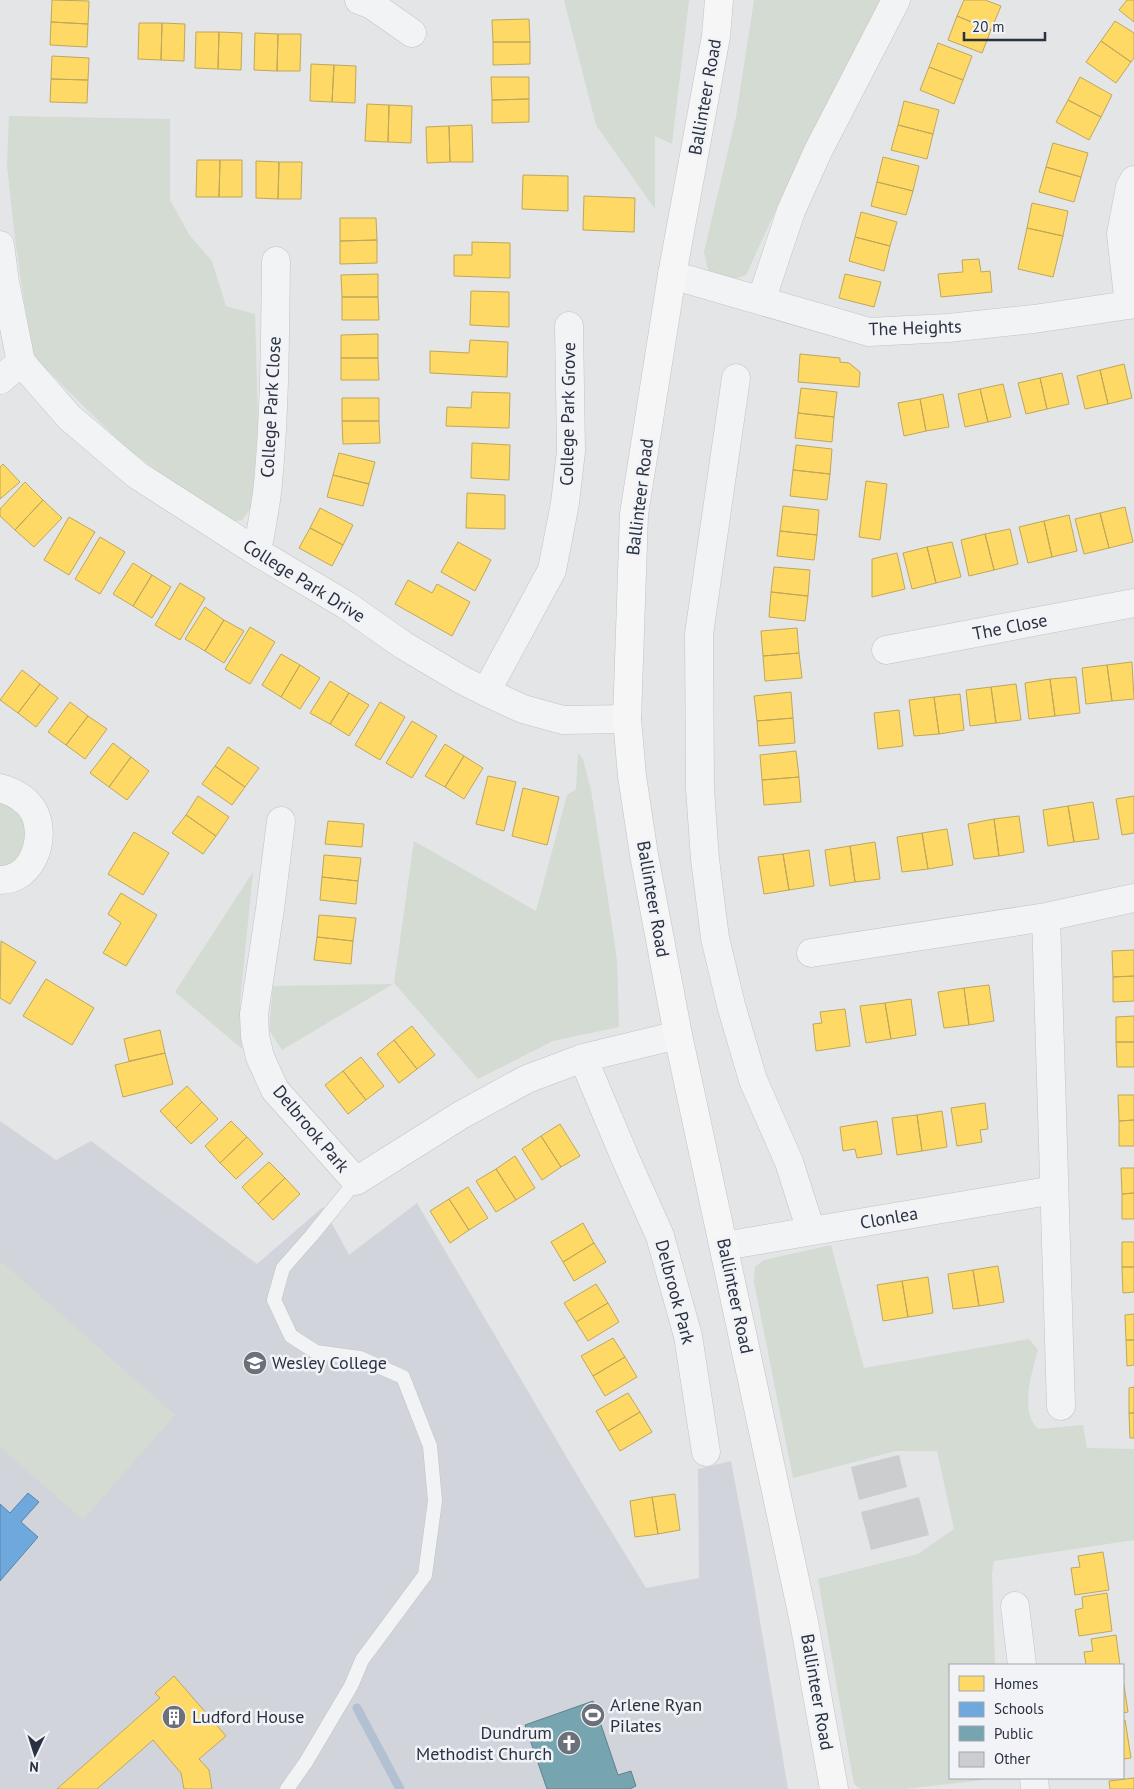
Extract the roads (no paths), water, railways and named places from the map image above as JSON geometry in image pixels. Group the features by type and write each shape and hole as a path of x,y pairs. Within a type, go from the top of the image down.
{"main road":[{"name":"Ballinteer Road","path":"719,0 714,45 672,275 634,514 627,719 632,776 644,855 678,1034 804,1622 834,1789"}],"street":[{"path":"359,0 372,5 412,33"},
{"path":"761,301 791,211 818,151 896,0"},
{"path":"1132,305 1121,234 1130,187 1134,180"},
{"name":"College Park Drive","path":"0,245 5,282 21,362 69,417 137,475 257,552 346,605 403,645 486,692 523,710 563,720 627,719"},
{"name":"College Park Close","path":"257,552 268,485 275,348 276,261"},
{"name":"The Heights","path":"672,275 869,332 948,328 1034,319 1132,305"},
{"name":"College Park Grove","path":"486,692 552,570 565,502 571,451 569,326"},
{"path":"0,380 21,362"},
{"path":"736,378 699,634 700,788 705,859 715,938 730,1005 753,1080 789,1162 811,1231"},
{"name":"The Close","path":"886,650 1134,603"},
{"path":"0,788 23,799 34,811 39,826 38,849 30,863 20,873 5,880 0,880"},
{"name":"Delbrook Park","path":"281,821 254,1014 255,1036 260,1056 275,1090 356,1181 461,1116 527,1079 582,1058 678,1034"},
{"path":"811,953 1046,916 1134,898"},
{"path":"1046,916 1062,1406"},
{"name":"Delbrook Park","path":"582,1058 660,1236 688,1336 706,1452"},
{"name":"Clonlea","path":"724,1246 1054,1190"},
{"path":"1015,1606 1022,1664"}],"lane":[{"path":"287,1789 306,1762 350,1686 362,1660 425,1575 435,1501 430,1446 403,1377 360,1358 316,1352 291,1336 274,1300 283,1268 356,1181"}],"waterway":[{"path":"357,1708 400,1789"}],"place":[{"name":"Wesley College","path":"255,1363"},
{"name":"Arlene Ryan Pilates","path":"593,1715"},
{"name":"Ludford House","path":"174,1717"},
{"name":"Dundrum Methodist Church","path":"569,1743"}]}
